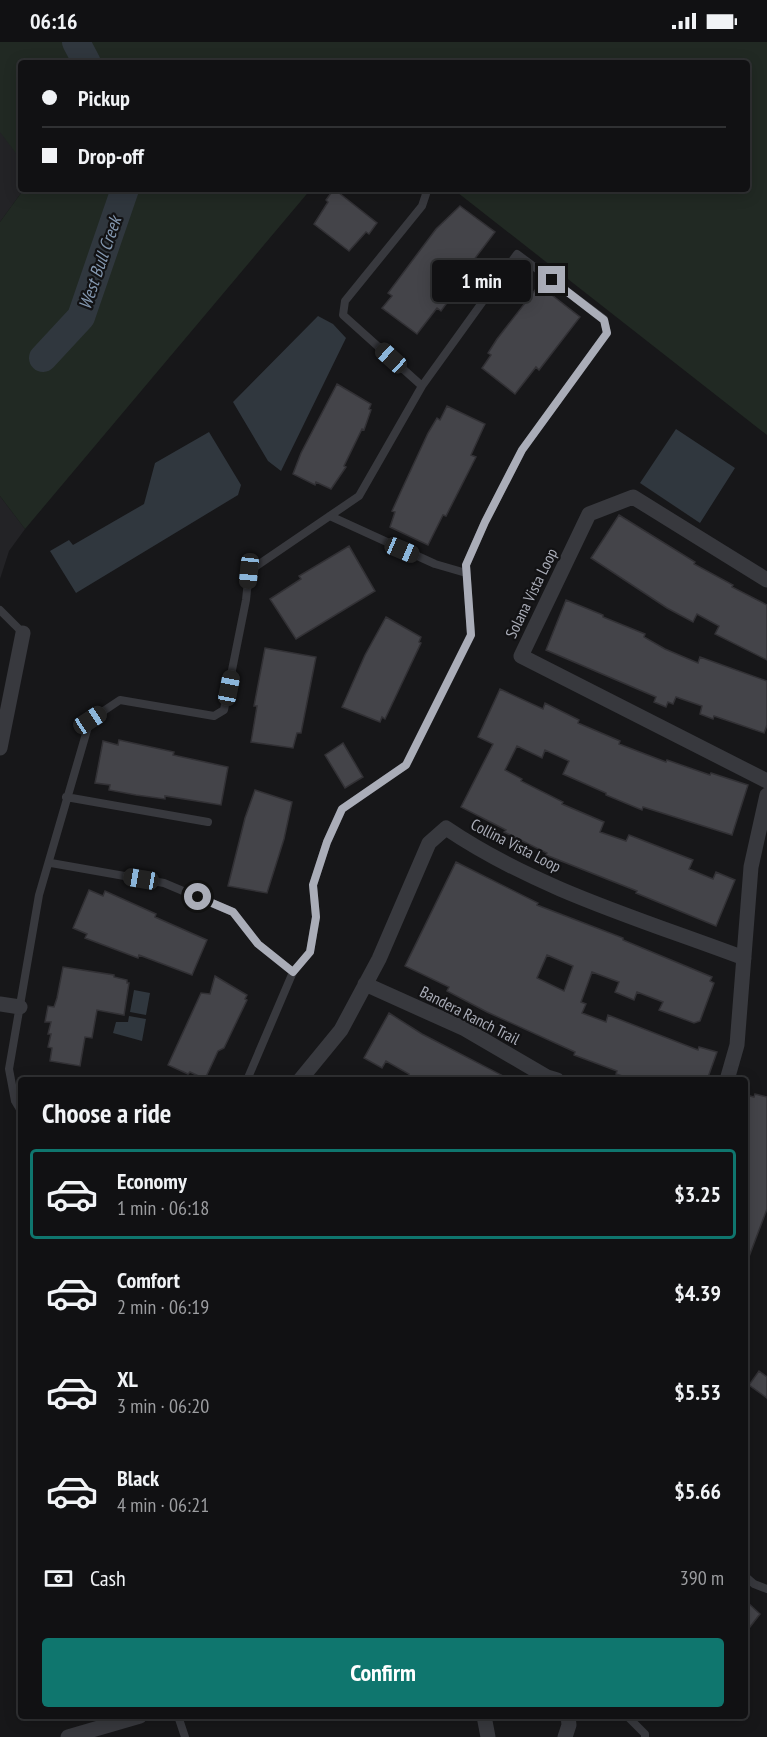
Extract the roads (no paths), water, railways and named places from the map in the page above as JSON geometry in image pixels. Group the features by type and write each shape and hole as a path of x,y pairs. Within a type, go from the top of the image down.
{"street":[{"name":"Solana Vista Loop","path":"767,580 633,497 589,514 521,656 767,781"},
{"path":"0,745 23,633"},
{"path":"728,1077 737,1045 752,867 767,795"},
{"name":"Collina Vista Loop","path":"302,1077 341,1030 379,959 429,843 446,828 475,848 560,889 744,958"},
{"name":"Bandera Ranch Trail","path":"365,984 465,1029 547,1077"},
{"path":"0,1004 20,1007"},
{"path":"68,1737 130,1719"},
{"path":"485,1719 488,1737"},
{"path":"565,1737 568,1719"}],"lane":[{"path":"422,386 343,315 345,301 422,206 425,192"},
{"path":"18,1106 9,1069 39,895 51,862 66,797 90,720 120,700 214,716 225,710 246,600 249,571 359,496 422,386 517,254 604,320 607,333 522,450 485,522 466,565 471,635 406,765 342,809 327,842 313,885 316,917 310,952 293,972 249,1077"},
{"path":"330,516 435,564 466,573"},
{"path":"0,610 23,633"},
{"path":"66,797 208,822"},
{"path":"51,862 164,883 233,912 258,944 293,972"},
{"path":"748,1579 754,1584 767,1588"},
{"path":"179,1719 185,1737"},
{"path":"630,1719 645,1734 645,1737"}],"waterway":[{"name":"West Bull Creek","path":"76,42 85,60"},
{"name":"West Bull Creek","path":"43,358 81,317 124,192"}]}
